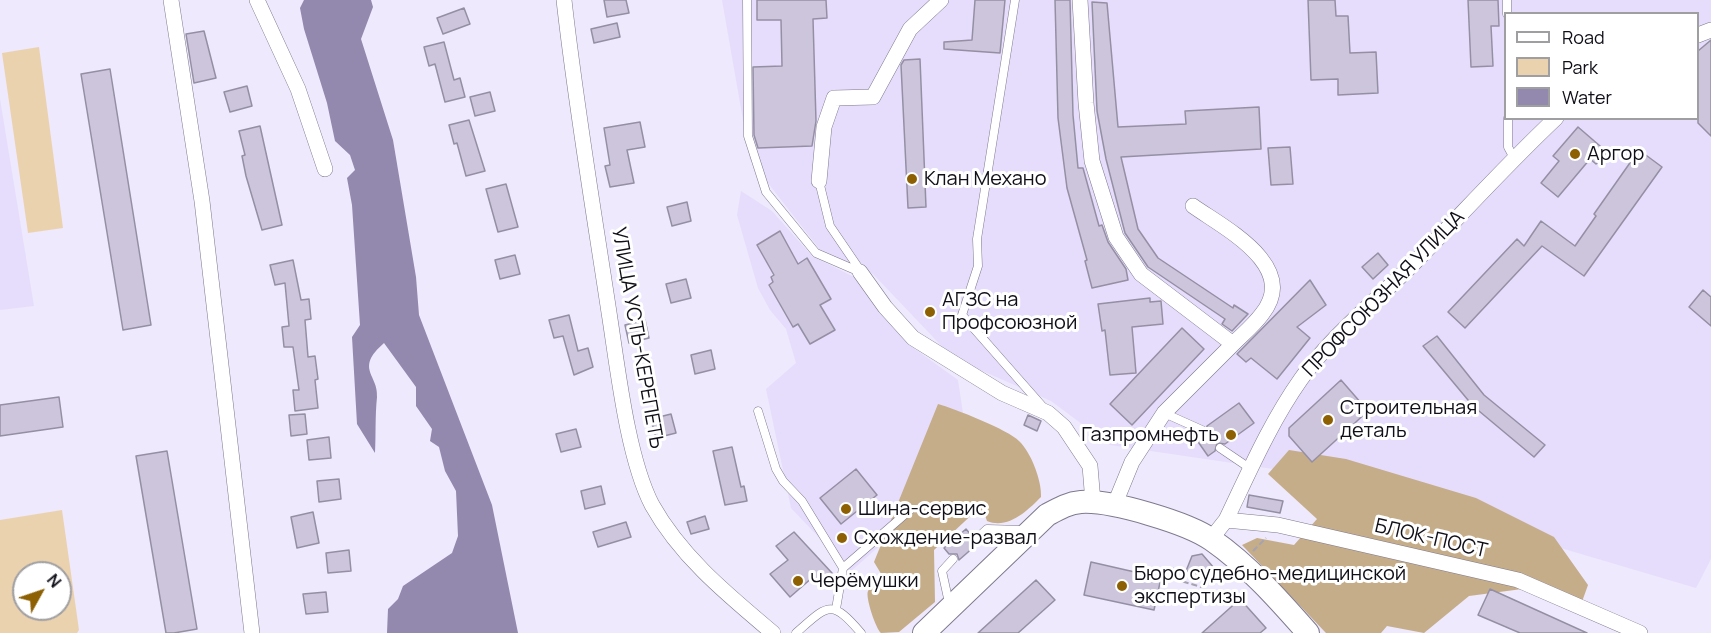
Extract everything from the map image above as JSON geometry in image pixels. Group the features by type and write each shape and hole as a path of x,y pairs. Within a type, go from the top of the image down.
{"main road":[{"path":"924,633 1047,515 1068,505 1104,504 1161,518 1211,539 1262,584 1308,633"}],"street":[{"path":"171,0 202,201 252,633"},
{"path":"257,0 298,89 325,169"},
{"name":"УЛИЦА УСТЬ-КЕРЕПЕТЬ","path":"564,0 574,90 622,398 638,463 651,503 676,542 720,589 773,633"},
{"path":"819,181 824,127 834,98 873,97 910,29 941,0"},
{"path":"1080,0 1092,161 1116,237 1141,274 1233,344"},
{"name":"ПРОФСОЮЗНАЯ УЛИЦА","path":"1226,520 1267,434 1301,379 1329,345 1416,262 1514,158 1554,120"},
{"path":"1104,504 1164,413 1264,313 1272,289 1268,265 1253,248 1193,206"},
{"path":"860,272 885,307 913,338 1002,393 1048,413 1064,427 1090,466 1104,504"},
{"path":"1211,539 1226,520"},
{"name":"БЛОК-ПОСТ","path":"1226,520 1278,525 1518,580 1640,633"}],"lane":[{"path":"747,0 748,136 766,192 816,253 860,272"},
{"path":"1015,0 977,239 978,266 962,315 1048,413"},
{"path":"1508,120 1508,147 1514,158"},
{"path":"819,181 830,226 860,272"},
{"path":"758,411 776,469 783,481 802,501 843,568"},
{"path":"1164,413 1202,430"},
{"path":"1220,448 1251,469"},
{"path":"836,609 843,568 910,510"},
{"path":"975,540 987,529 1031,530"},
{"path":"950,609 942,571 953,559"},
{"path":"796,633 826,609 836,609 845,614 861,633"}],"path":[{"path":"1173,568 1178,580 1201,587 1225,573"}],"shaded area":[{"path":"722,0 1711,0 1711,559 1696,588 1314,475 1110,445 1051,401 953,358 873,274 821,251 750,160"},
{"path":"0,99 34,306 0,310"},
{"path":"741,191 772,211 812,256 856,278 908,344 958,380 969,453 949,485 851,571 791,508 766,389 796,363 786,329 770,310 758,288 737,215"},
{"path":"938,404 993,426 1019,441 1028,452 1035,467 1041,497 1017,517 1002,523 987,521 984,512 978,509 934,550 935,602 899,632 881,633 876,626 867,594 871,587 883,577 874,562"},
{"path":"1289,450 1346,459 1476,498 1554,537 1588,585 1579,610 1522,589 1469,596 1424,633 1387,626 1381,633 1326,633 1242,545 1257,538 1294,545 1317,519 1268,474"}],"green space":[{"path":"39,47 63,228 28,233 2,53"},
{"path":"62,510 69,561 12,561 12,621 72,621 72,581 79,630 77,633 0,633 0,520"}],"water":[{"path":"304,0 371,0 373,7 361,39 393,140 416,277 419,315 492,505 518,633 387,633 388,609 398,599 403,586 452,553 458,536 456,491 445,471 439,447 430,441 432,429 416,406 416,387 384,343 375,352 369,366 377,389 375,453 357,424 352,337 360,325 352,205 347,178 355,170 350,155 335,141 327,103 304,29 300,8"}],"building":[{"path":"604,0 626,0 629,13 607,17"},
{"path":"757,0 826,0 827,18 813,19 816,121 812,146 758,148 754,135 753,67 782,66 781,20 757,20"},
{"path":"975,0 1005,0 1000,53 944,49 944,42 972,40"},
{"path":"1055,0 1070,0 1073,115 1078,168 1083,168 1099,226 1102,225 1108,242 1126,269 1128,280 1092,288 1085,261 1087,260 1067,188 1058,118"},
{"path":"1308,0 1335,0 1336,16 1348,16 1350,53 1376,52 1378,93 1338,95 1338,79 1311,80"},
{"path":"1468,0 1498,0 1499,26 1491,26 1493,66 1471,67"},
{"path":"1092,2 1107,3 1118,127 1186,124 1185,111 1259,107 1261,149 1121,157 1138,229 1158,258 1233,308 1234,305 1248,314 1232,331 1222,324 1225,319 1148,267 1125,233 1106,159 1097,111"},
{"path":"464,8 470,24 443,34 437,18"},
{"path":"617,23 620,37 594,43 591,29"},
{"path":"204,31 216,78 194,83 186,34"},
{"path":"1711,40 1711,136 1698,123 1699,50"},
{"path":"444,42 454,80 460,78 465,97 445,102 435,64 429,66 424,47"},
{"path":"920,59 926,207 908,208 901,65 904,60"},
{"path":"110,69 151,325 123,330 81,74"},
{"path":"247,86 252,106 230,112 224,92"},
{"path":"490,92 495,111 475,116 470,97"},
{"path":"469,120 485,171 466,176 457,143 454,144 449,125"},
{"path":"640,122 645,147 627,150 634,183 610,187 605,166 610,165 604,128"},
{"path":"260,126 282,225 262,230 246,176 242,156 245,155 239,131"},
{"path":"1578,127 1607,152 1596,164 1590,159 1558,197 1541,183 1559,161 1553,156"},
{"path":"1290,147 1293,184 1271,185 1268,148"},
{"path":"1639,150 1662,167 1584,276 1542,246 1465,328 1448,312 1517,239 1524,246 1541,221 1575,246 1596,216 1594,214"},
{"path":"506,184 518,227 498,232 486,189"},
{"path":"687,202 691,221 672,226 667,207"},
{"path":"780,231 798,264 807,258 831,299 820,305 835,330 810,344 798,324 793,327 769,285 773,282 771,277 774,275 757,245"},
{"path":"1378,253 1388,265 1373,279 1362,267"},
{"path":"515,255 520,274 500,279 495,260"},
{"path":"293,260 301,300 309,299 311,319 305,320 308,357 315,356 318,379 315,380 318,408 295,411 293,390 299,390 293,347 284,347 282,327 289,326 285,283 275,285 270,265"},
{"path":"686,279 691,298 671,303 666,284"},
{"path":"1310,280 1326,305 1297,327 1310,338 1277,379 1251,358 1246,362 1237,354"},
{"path":"1703,290 1711,297 1711,326 1689,307"},
{"path":"1150,298 1150,302 1161,301 1163,324 1132,327 1136,373 1110,375 1105,330 1102,331 1098,304"},
{"path":"569,315 578,351 588,348 593,367 574,375 563,336 554,338 549,320"},
{"path":"645,320 649,338 629,343 625,325"},
{"path":"1182,328 1204,349 1132,425 1110,404"},
{"path":"1437,336 1484,395 1545,445 1534,457 1473,406 1423,346"},
{"path":"711,350 715,369 695,374 691,355"},
{"name":"Строительная деталь","path":"1341,380 1368,411 1312,462 1289,436 1289,428"},
{"path":"59,397 63,427 0,436 0,405"},
{"path":"1239,403 1254,423 1225,444 1217,443 1215,451 1208,456 1194,436 1206,434 1207,426"},
{"path":"305,414 307,434 291,436 289,415"},
{"path":"671,414 676,433 656,438 651,419"},
{"path":"1028,415 1041,421 1037,431 1024,425"},
{"path":"576,429 581,447 561,452 556,434"},
{"path":"329,437 331,458 309,460 307,440"},
{"path":"732,447 741,487 744,486 747,501 725,505 713,451"},
{"path":"167,451 197,629 174,633 166,633 136,456"},
{"path":"856,469 877,495 841,524 820,498"},
{"path":"339,479 341,499 319,502 317,481"},
{"path":"601,486 605,504 585,509 581,491"},
{"path":"1249,495 1283,501 1280,513 1247,507"},
{"path":"313,512 319,543 297,548 291,517"},
{"path":"705,516 709,529 691,534 687,522"},
{"path":"626,522 631,537 598,547 593,532"},
{"path":"966,529 971,535 970,544 975,546 959,560 957,554 949,554 944,548"},
{"path":"794,532 832,573 819,584 813,577 790,597 770,574 788,560 776,546"},
{"path":"349,550 351,571 328,573 326,553"},
{"path":"1202,554 1214,568 1200,578 1196,573 1186,571 1192,556"},
{"name":"Бюро судебно-медицинской экспертизы","path":"1091,562 1161,578 1154,610 1084,595"},
{"path":"1036,580 1055,600 1018,633 978,633"},
{"path":"1490,589 1587,633 1520,633 1478,615"},
{"path":"326,592 328,612 306,614 303,594"},
{"path":"1240,599 1266,628 1260,633 1202,633"}],"place":[{"name":"Аргор","path":"1575,154"},
{"name":"Клан Механо","path":"912,179"},
{"name":"АГЗС на Профсоюзной","path":"930,312"},
{"name":"Строительная деталь","path":"1328,420"},
{"name":"Газпромнефть","path":"1231,435"},
{"name":"Шина-сервис","path":"846,509"},
{"name":"Схождение-развал","path":"842,538"},
{"name":"Черёмушки","path":"798,581"},
{"name":"Бюро судебно-медицинской экспертизы","path":"1122,586"}]}
